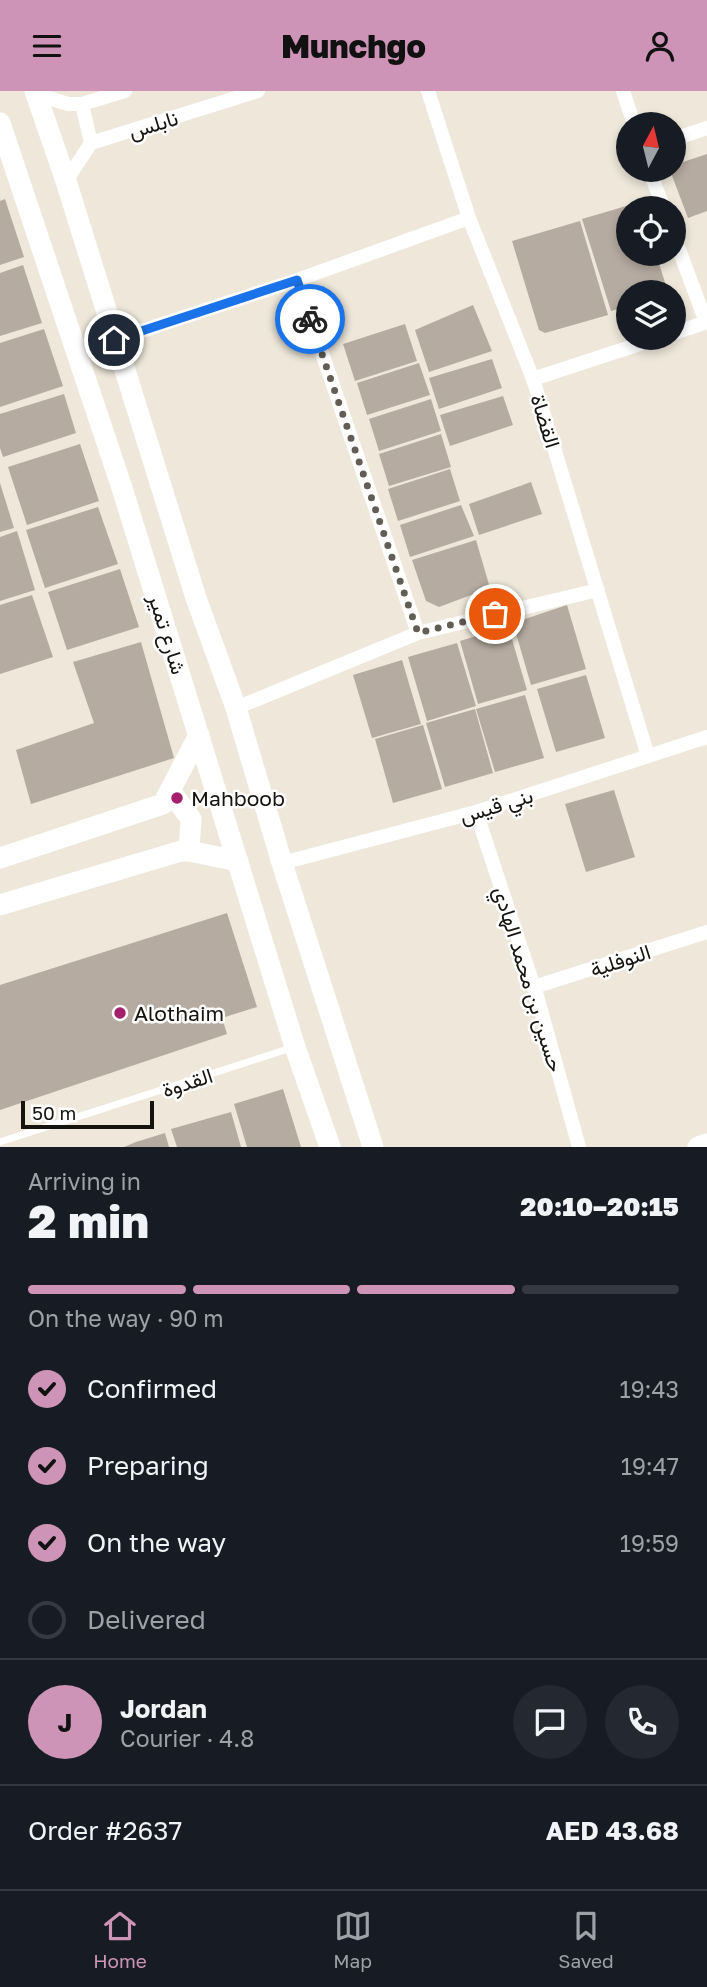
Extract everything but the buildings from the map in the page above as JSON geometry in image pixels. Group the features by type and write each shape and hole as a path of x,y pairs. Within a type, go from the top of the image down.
{"street":[{"name":"نابلس","path":"36,92 68,104 82,104 125,91"},
{"name":"نابلس","path":"91,143 258,91"},
{"name":"القضاة","path":"428,91 469,218 533,379 648,756"},
{"path":"623,91 630,112"},
{"path":"36,92 157,478 236,708 282,863 373,1147"},
{"path":"66,181 91,143 82,104"},
{"name":"شارع تمير","path":"0,123 122,488 295,1047 330,1147"},
{"path":"686,135 707,128"},
{"path":"114,340 297,280 469,218"},
{"path":"685,266 706,322 686,329"},
{"path":"297,280 418,633"},
{"path":"533,379 621,350"},
{"path":"122,488 157,478"},
{"path":"236,708 418,633 597,590"},
{"path":"1,855 163,804 199,735"},
{"name":"بني قيس","path":"282,863 475,812 707,737"},
{"path":"171,792 191,819 189,851"},
{"name":"حسين بن محمد الهادي","path":"475,812 534,987 579,1147"},
{"path":"0,905 189,851 238,861"},
{"name":"النوفلية","path":"534,987 707,932"},
{"path":"698,1147 707,1144"}],"lane":[{"name":"القدوة","path":"0,1142 295,1047"}],"way so far":[{"path":"310,319 418,633 495,614"}],"place":[{"name":"Mahboob","path":"177,798"},
{"name":"Alothaim","path":"120,1013"}],"route":[{"path":"114,340 297,280 310,319"}]}
